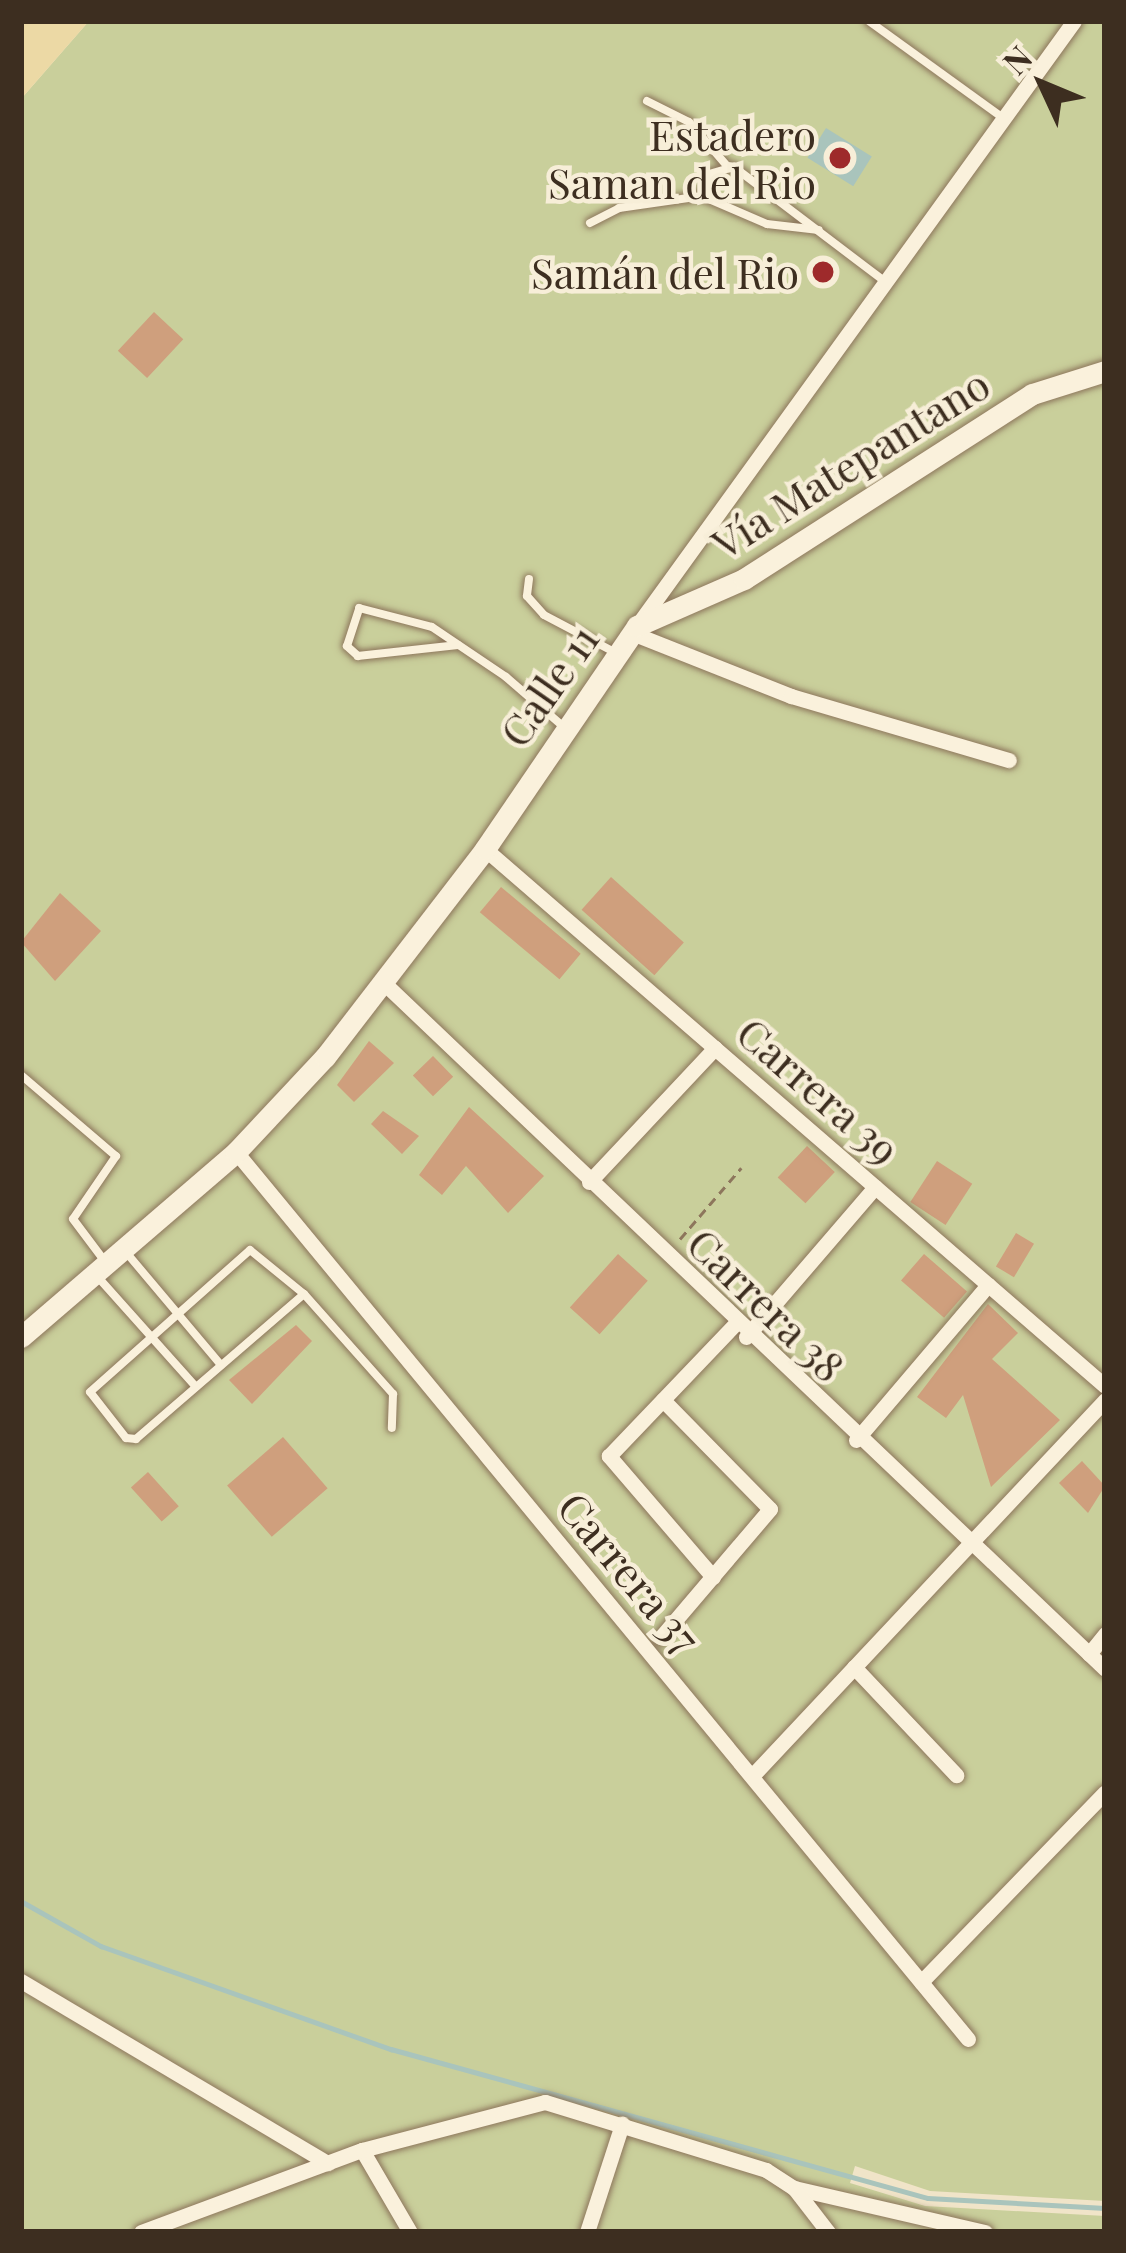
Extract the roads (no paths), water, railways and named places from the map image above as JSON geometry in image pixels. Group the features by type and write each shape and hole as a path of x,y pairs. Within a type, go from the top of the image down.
{"main road":[{"name":"Vía Matepantano","path":"635,629 744,579 1032,394 1105,371"},
{"name":"Calle 11","path":"21,1337 236,1152 385,984 485,849 635,629"}],"street":[{"name":"Calle 11","path":"635,629 890,286 1075,21"},
{"path":"635,629 791,696 1009,760"},
{"name":"Carrera 39","path":"485,849 1105,1386"},
{"name":"Carrera 38","path":"385,984 740,1331 1105,1669"},
{"path":"589,1181 715,1048"},
{"name":"Carrera 37","path":"236,1152 968,2039"},
{"path":"713,1577 609,1456 740,1331 875,1187"},
{"path":"856,1440 988,1285"},
{"path":"661,1637 770,1509 663,1400"},
{"path":"752,1776 1105,1400"},
{"path":"1089,1654 1105,1634"},
{"path":"854,1667 956,1775"},
{"path":"920,1982 1105,1792"},
{"path":"21,1981 328,2163"},
{"path":"141,2232 362,2150 545,2102 622,2124 794,2188 985,2232"},
{"path":"587,2232 622,2124"},
{"path":"362,2150 410,2232"},
{"path":"794,2188 828,2232"}],"lane":[{"path":"869,21 1004,119"},
{"path":"647,100 688,122 728,167 820,230 890,286"},
{"path":"702,196 709,174 728,167"},
{"path":"590,224 620,208 702,196 766,224 820,230"},
{"path":"529,578 527,596 544,614 617,653"},
{"path":"458,645 358,656 347,646 359,608 432,627 458,645 564,727"},
{"path":"21,1075 116,1156 73,1219 108,1263 152,1338 196,1387"},
{"path":"304,1294 136,1439 126,1438 90,1392 250,1250 304,1294 393,1394 392,1428"},
{"path":"108,1263 178,1313 221,1365"}],"water":[{"name":"Estadero Saman del Rio","path":"826,128 872,157 853,186 807,158"}],"waterway":[{"path":"21,1901 101,1946 391,2049 928,2198 1105,2208"}],"place":[{"name":"Estadero Saman del Rio","path":"840,158"},
{"name":"Samán del Rio","path":"823,272"}]}
